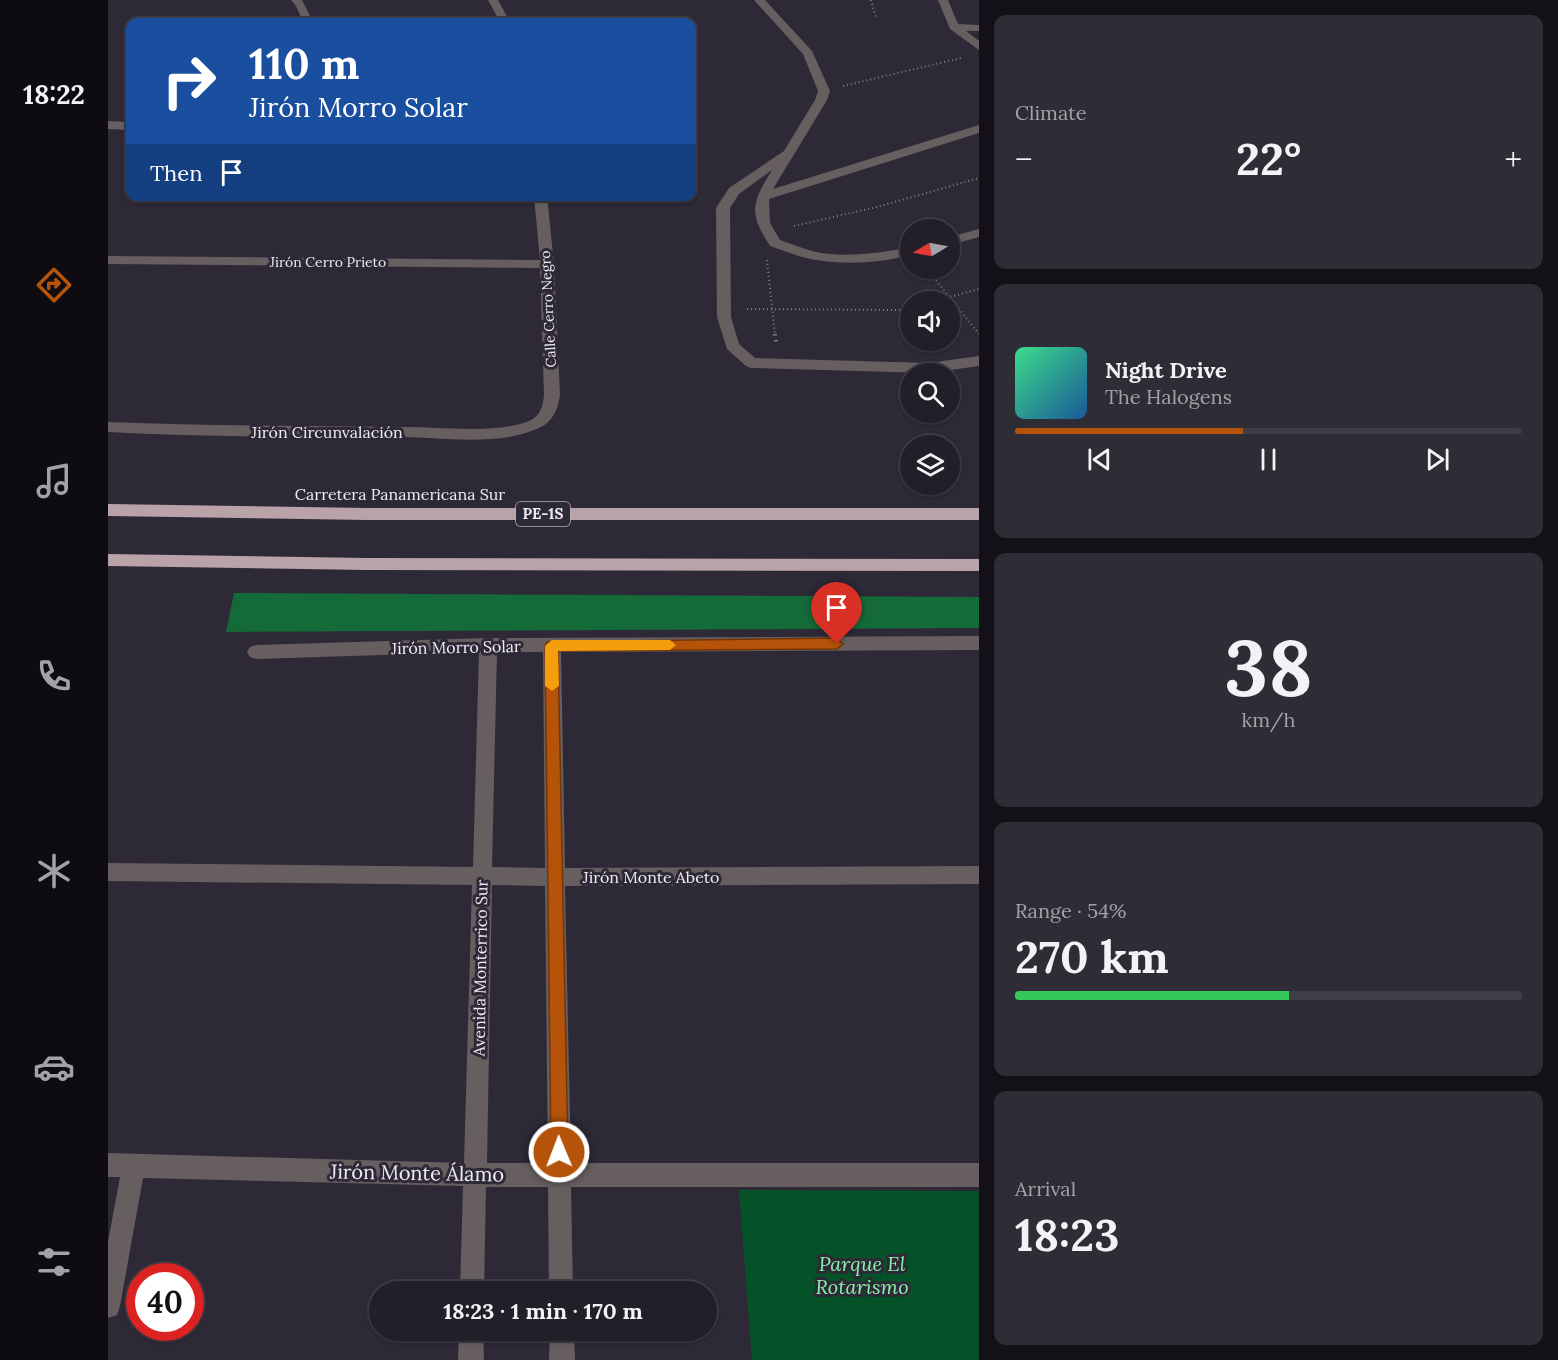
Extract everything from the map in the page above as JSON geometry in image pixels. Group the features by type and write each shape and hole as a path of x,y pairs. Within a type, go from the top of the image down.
{"highway":[{"name":"Carretera Panamericana Sur","path":"108,510 391,514 979,514"},
{"path":"108,561 367,564 979,565"}],"street":[{"path":"296,0 301,5 306,18"},
{"path":"493,0 503,18"},
{"path":"759,0 808,54 824,91 821,100 762,197 763,223 768,232 775,243 816,256 855,258 900,254"},
{"path":"944,0 954,27 979,47"},
{"path":"954,27 979,27"},
{"path":"108,125 126,126"},
{"path":"762,197 979,129"},
{"path":"787,154 734,191 723,208 724,309 732,346 751,363 929,368 979,361"},
{"name":"Calle Cerro Negro","path":"541,201 547,264 552,395 550,411 544,418"},
{"path":"960,238 979,233"},
{"name":"Jirón Cerro Prieto","path":"108,260 547,264"},
{"name":"Jirón Circunvalación","path":"108,428 270,433 483,431 527,427 544,418"},
{"name":"Jirón Morro Solar","path":"256,651 488,645 979,643"},
{"name":"Avenida Monterrico Sur","path":"472,1281 488,645"},
{"path":"552,646 561,1281"},
{"name":"Jirón Monte Abeto","path":"108,872 482,877 979,875"},
{"name":"Jirón Monte Álamo","path":"108,1165 475,1175 979,1174"},
{"path":"108,1306 134,1166"},
{"path":"471,1341 471,1360"},
{"path":"562,1341 562,1360"}],"path":[{"path":"871,0 876,18"},
{"path":"824,91 968,56"},
{"path":"768,232 877,207 979,178"},
{"path":"778,364 766,253 793,249"},
{"path":"934,279 943,291"},
{"path":"960,294 979,289"},
{"path":"724,309 900,310"},
{"path":"960,311 979,334"}],"green space":[{"path":"234,593 979,597 979,628 226,632"},
{"name":"Parque El Rotarismo","path":"739,1190 979,1191 979,1360 752,1360"}],"slow traffic":[{"path":"552,686 552,646 670,645"}],"route":[{"path":"559,1152 552,646 837,644"}]}
